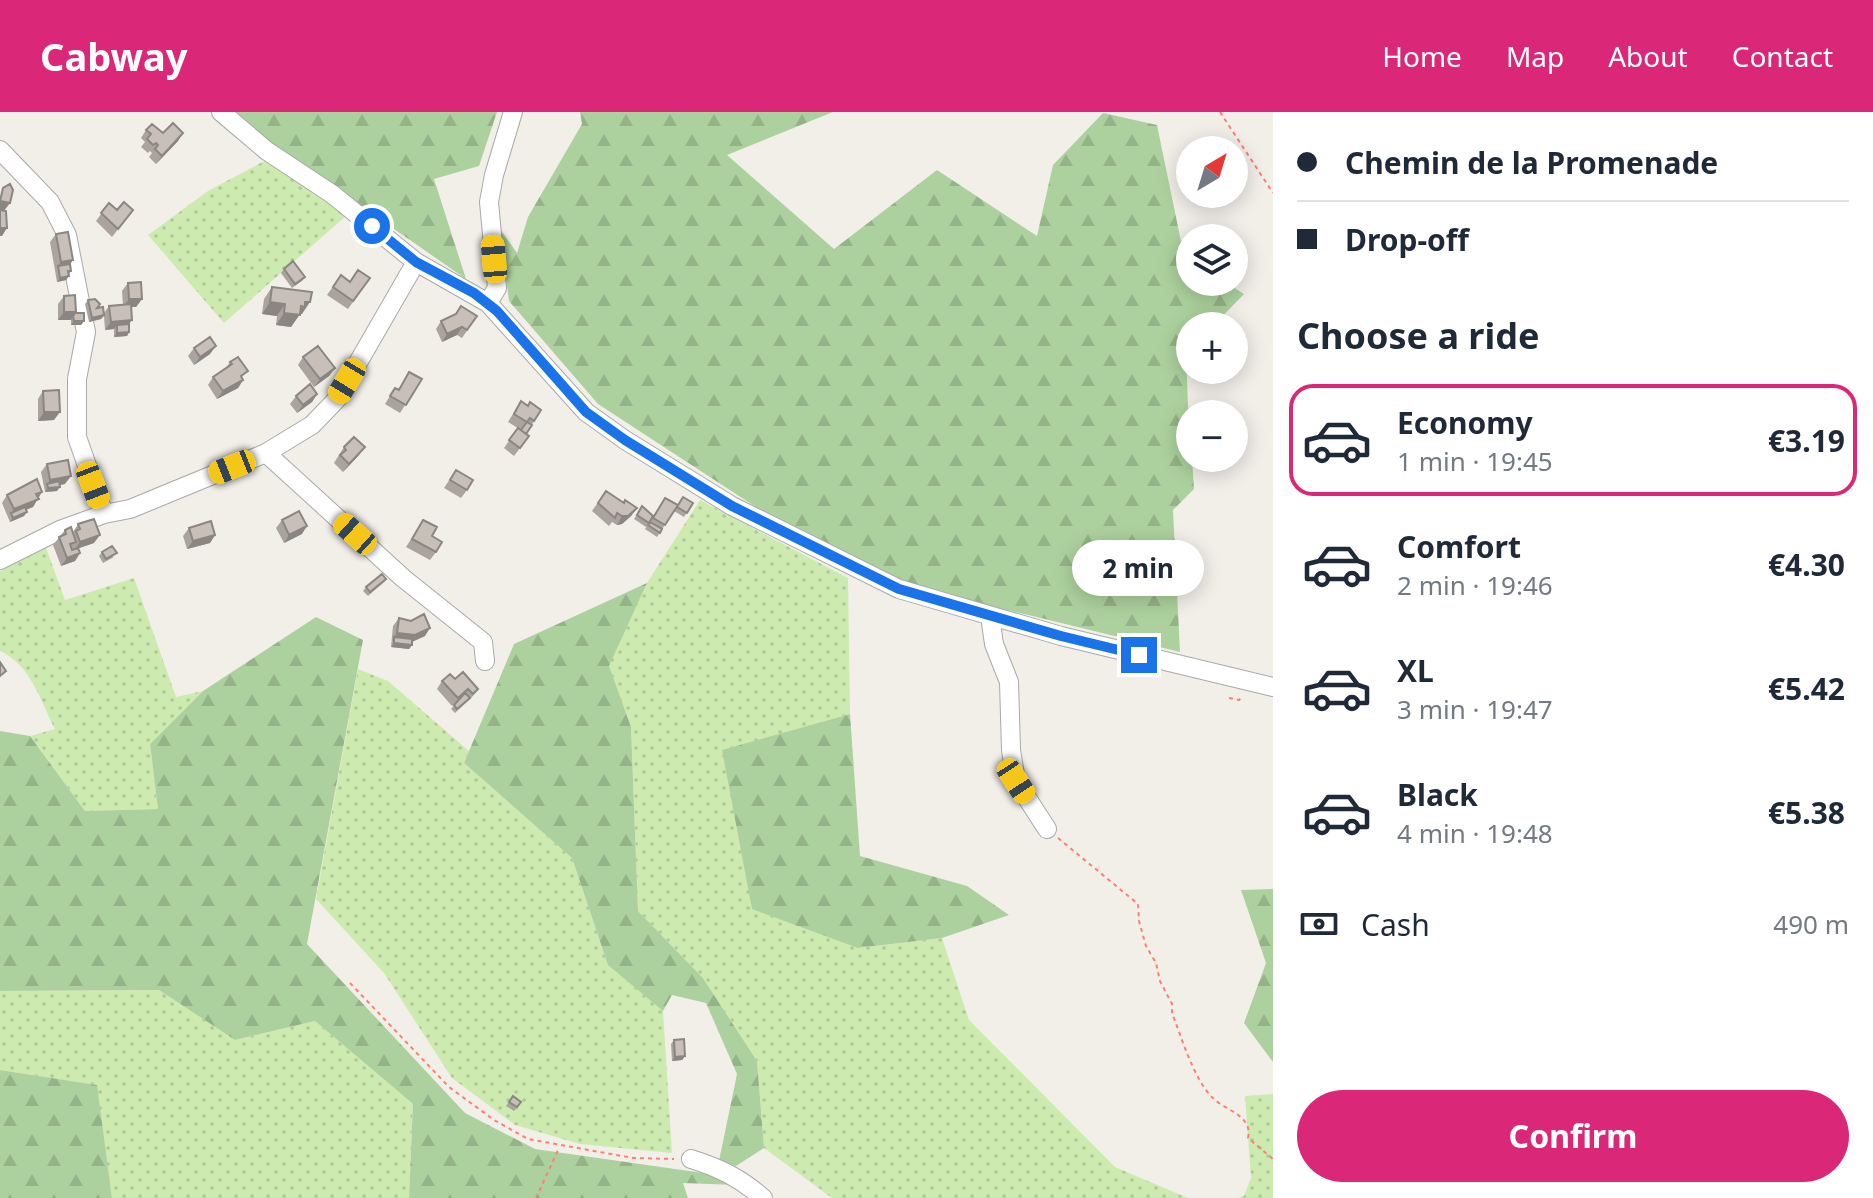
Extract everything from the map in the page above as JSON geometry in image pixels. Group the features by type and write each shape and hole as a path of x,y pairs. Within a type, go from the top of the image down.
{"street":[{"path":"221,112 267,151 332,194 416,262 488,303 586,412 625,440 732,506 899,589 1061,636 1273,687"},
{"path":"488,303 497,288 489,202 513,112"},
{"path":"0,150 50,202 67,235 86,332 77,379 77,437 104,514"},
{"path":"0,560 46,536 104,514 130,509 266,453 312,425 337,399 416,262"},
{"path":"266,453 403,578 483,642 485,661"},
{"path":"990,616 994,644 1009,682 1011,750 1016,781 1047,829"},
{"path":"691,1159 741,1179 763,1198"}],"path":[{"path":"1220,112 1273,193"},
{"path":"1047,829 1138,904 1146,946 1156,963 1193,1065 1211,1097 1247,1122 1250,1130 1248,1138 1273,1159"},
{"path":"350,983 449,1087 494,1120 528,1139 633,1158 691,1159"},
{"path":"536,1198 560,1147"}],"green space":[{"path":"231,112 497,112 479,166 434,179 466,279 276,147"},
{"path":"580,112 833,112 727,155 834,249 937,170 1037,236 1053,165 1103,113 1157,125 1177,224 1176,296 1242,296 1227,312 1176,312 1176,384 1187,384 1188,400 1176,400 1176,472 1193,472 1194,489 1173,510 1180,652 905,585 788,528 598,404 509,301 500,229 517,253 528,217 582,124"},
{"path":"268,159 346,216 224,323 148,235 208,191"},
{"path":"700,500 848,578 850,714 722,751 858,948 942,938 969,1020 1115,1167 1188,1198 832,1198 764,1148 757,1061 703,978 638,911 631,727 608,666 647,583"},
{"path":"46,548 65,600 134,578 176,697 203,691 150,744 158,809 85,811 30,736 55,729 27,674 11,657 0,651 0,571"},
{"path":"647,583 609,666 631,727 638,911 703,978 757,1061 764,1148 736,1166 719,1161 737,1074 706,1003 672,995 663,1011 608,965 572,858 464,763 514,644"},
{"path":"316,617 363,640 307,944 465,1113 535,1149 724,1176 737,1185 683,1183 688,1198 409,1198 413,1104 315,1021 235,1040 159,990 0,991 0,731 30,736 85,811 158,809 150,744 203,691"},
{"path":"358,669 388,681 469,751 464,763 572,858 606,959 663,1011 672,1153 580,1144 515,1125 452,1078 384,973 316,899"},
{"path":"850,714 860,856 967,886 1009,915 942,938 858,948 752,909 722,750"},
{"path":"1273,889 1273,1062 1244,1023 1266,963 1241,890"},
{"path":"159,990 235,1040 315,1021 413,1104 409,1198 112,1198 96,1085 0,1070 0,991"},
{"path":"0,1070 97,1085 112,1198 0,1198"},
{"path":"1273,1094 1273,1198 1238,1198 1244,1196 1251,1178 1245,1096"}],"building":[{"path":"173,123 183,133 162,156 155,149 158,145 147,139 151,134 146,130 152,124 163,133"},
{"path":"10,184 13,190 10,203 0,201 3,188"},
{"path":"124,202 133,210 118,229 101,213 109,203 117,210"},
{"path":"0,210 6,211 7,228 0,228"},
{"path":"68,232 73,260 61,262 56,234"},
{"path":"293,261 305,277 295,284 284,269"},
{"path":"70,264 69,276 60,278 58,266"},
{"path":"358,270 370,278 353,301 333,287 341,275 350,282"},
{"path":"141,282 142,299 129,299 128,283"},
{"path":"272,287 312,292 310,302 305,302 305,307 301,306 300,315 284,313 285,304 270,302"},
{"path":"75,295 76,312 64,312 64,296"},
{"path":"95,299 100,304 97,308 103,307 104,315 92,318 88,300"},
{"path":"131,304 132,320 111,322 109,306"},
{"path":"461,306 477,316 467,330 462,327 447,334 441,321 456,314"},
{"path":"75,313 84,313 84,321 74,321"},
{"path":"129,324 129,332 117,333 117,325"},
{"path":"210,337 216,346 200,357 194,348"},
{"path":"318,346 335,368 320,379 303,357"},
{"path":"238,357 248,371 241,376 243,380 223,391 213,377"},
{"path":"409,372 422,379 406,405 390,396 395,388 399,390"},
{"path":"310,384 317,394 303,405 296,396"},
{"path":"59,390 60,412 44,412 43,391"},
{"path":"521,401 528,406 530,402 541,410 534,421 530,418 527,422 514,414"},
{"path":"527,422 532,425 526,434 521,430"},
{"path":"518,428 529,436 520,448 509,440"},
{"path":"354,437 365,447 349,464 340,455"},
{"path":"68,460 71,476 50,480 47,464"},
{"path":"456,470 473,480 467,490 450,480"},
{"path":"37,479 42,492 36,494 39,499 14,509 7,495"},
{"path":"59,481 60,487 48,488 47,484"},
{"path":"606,491 637,508 628,516 617,513 615,518 598,503"},
{"path":"683,497 693,503 687,513 677,507"},
{"path":"665,498 678,505 665,525 653,518"},
{"path":"642,506 653,516 649,523 637,515"},
{"path":"25,507 27,512 13,518 11,513"},
{"path":"299,511 307,526 289,535 282,520"},
{"path":"94,519 100,535 80,542 76,531 80,529 78,524"},
{"path":"423,520 437,527 432,536 442,542 436,552 412,539"},
{"path":"211,521 215,535 193,541 189,528"},
{"path":"650,522 662,529 660,533 648,525"},
{"path":"71,527 76,542 70,544 72,550 78,548 80,553 67,558 59,537"},
{"path":"112,546 117,553 106,559 102,552"},
{"path":"382,574 386,579 370,592 366,587"},
{"path":"424,614 430,628 415,635 397,633 399,618 411,621"},
{"path":"394,637 412,639 412,645 394,643"},
{"path":"0,662 6,671 0,676"},
{"path":"463,672 478,689 473,694 468,689 458,698 442,681 450,674 455,679"},
{"path":"465,693 470,698 457,709 454,705"},
{"path":"684,1039 685,1056 675,1057 674,1040"},
{"path":"513,1096 521,1102 517,1107 509,1102"}],"route":[{"path":"372,226 416,262 488,303 586,412 625,440 732,506 899,589 1139,655"}]}
